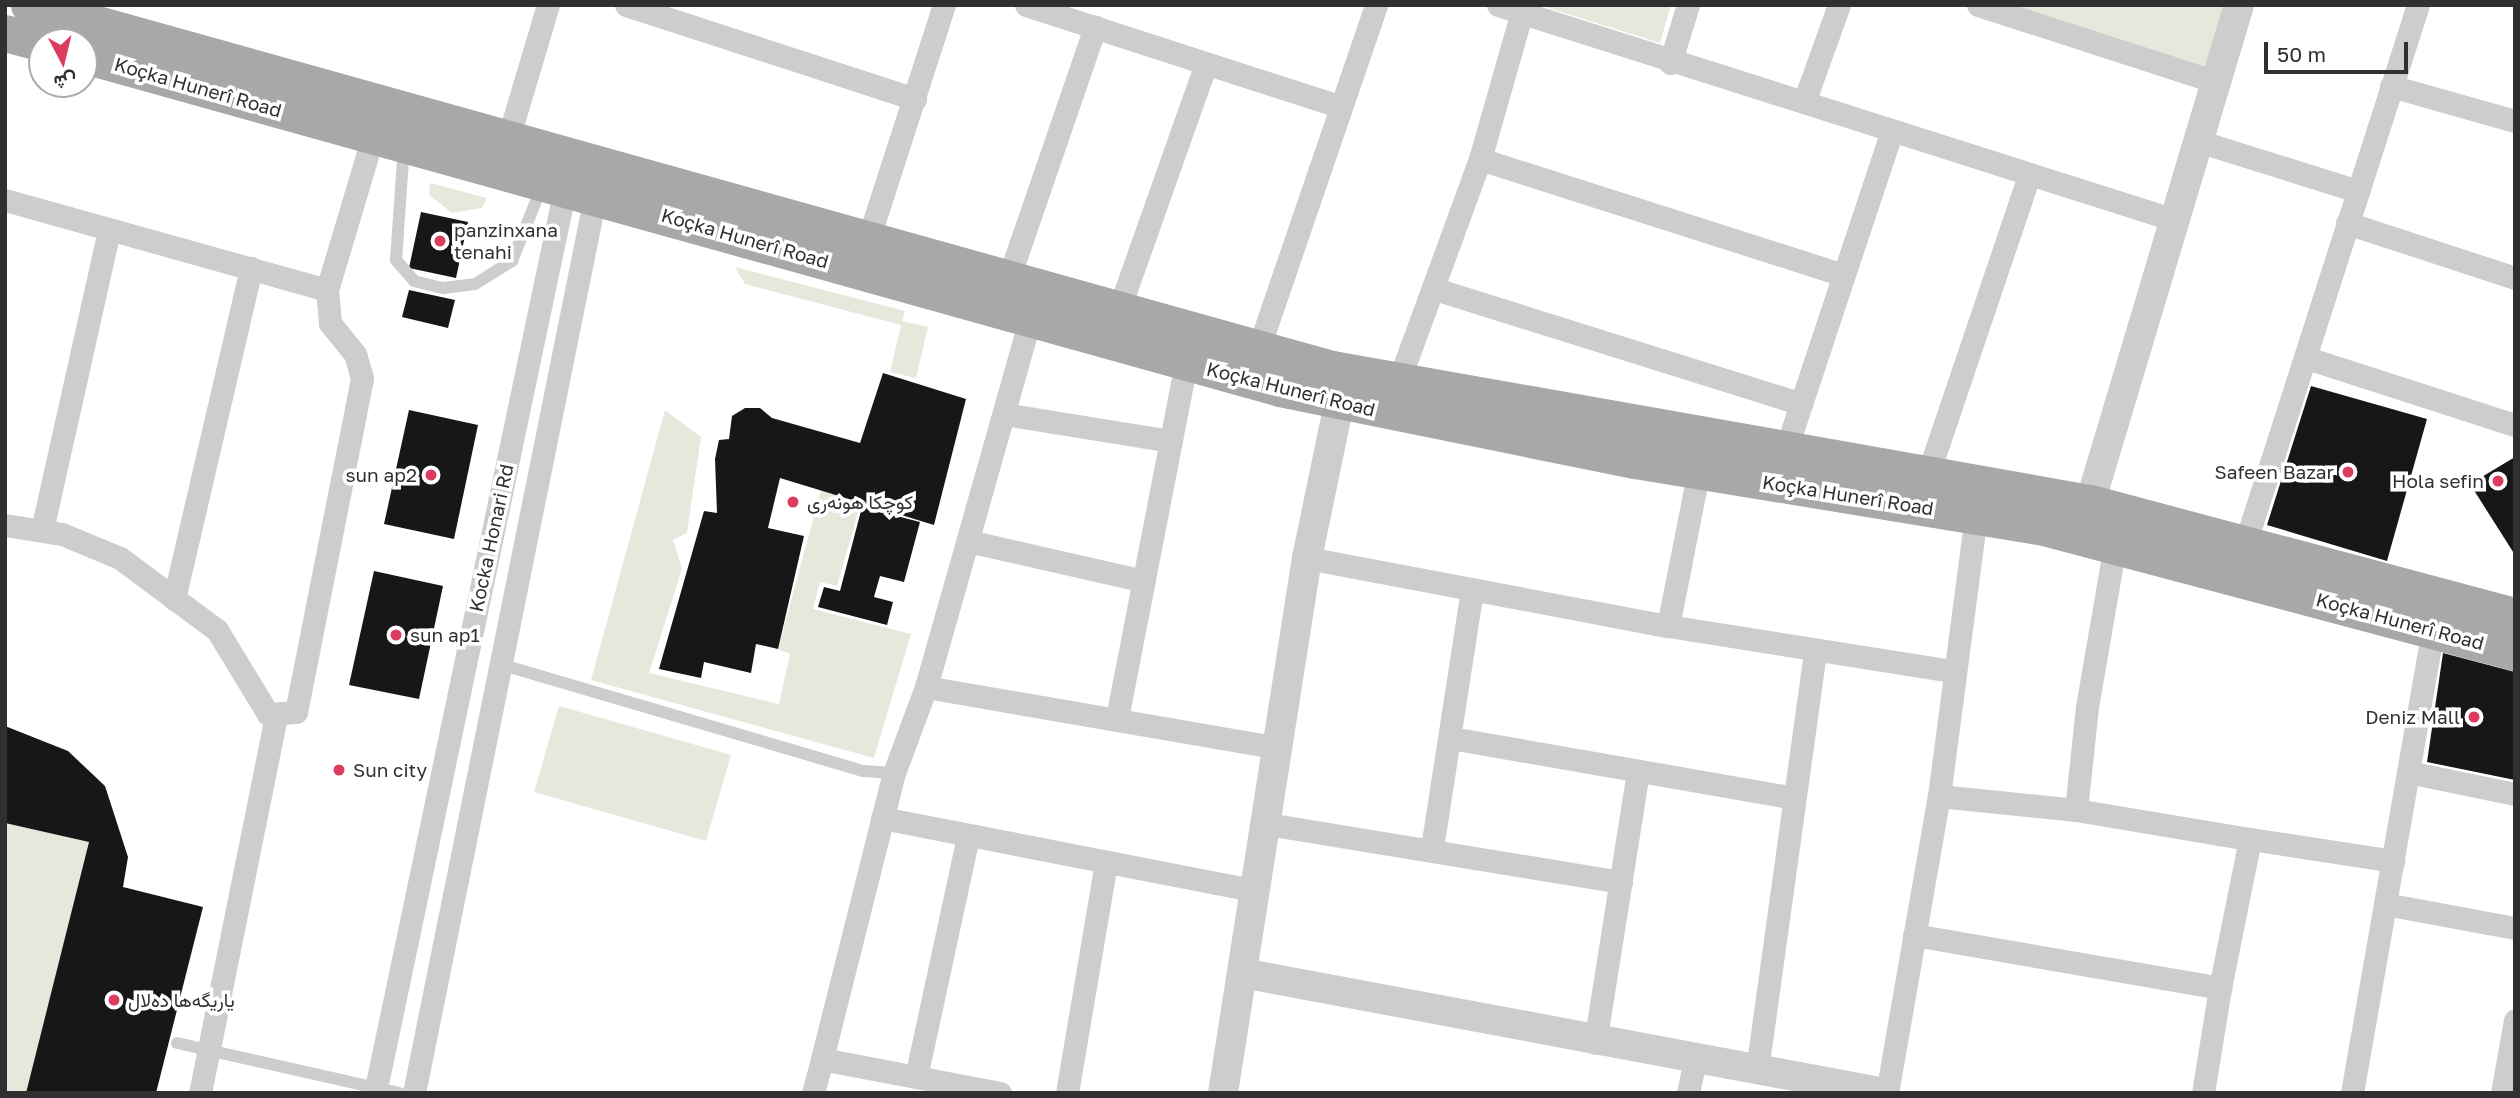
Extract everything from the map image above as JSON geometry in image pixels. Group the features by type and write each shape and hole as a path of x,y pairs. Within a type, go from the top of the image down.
{"main road":[{"path":"29,5 74,11 508,139 1258,350 1398,383 1642,423 2090,503 2515,616"},
{"path":"5,33 28,39"},
{"name":"Koçka Hunerî Road","path":"98,59 1030,320 1339,403 1635,460 1976,516 2115,545 2515,652"},
{"path":"1635,460 1642,423"}],"street":[{"path":"508,139 548,5"},
{"path":"626,5 915,99"},
{"path":"868,240 944,5"},
{"path":"1026,5 1341,107"},
{"path":"1258,350 1376,5"},
{"path":"1498,5 1670,62 1804,102 1891,133 2175,220"},
{"path":"1670,62 1688,5"},
{"path":"1804,102 1839,5"},
{"path":"1978,5 2214,81"},
{"path":"2090,503 2214,81 2239,5"},
{"path":"2245,544 2307,358 2347,223 2418,5"},
{"path":"1398,383 1435,289 1480,159 1522,12"},
{"path":"1008,280 1094,27"},
{"path":"1118,312 1206,64"},
{"path":"2391,86 2515,121"},
{"path":"1786,449 1840,274 1891,133"},
{"path":"5,525 42,530 120,558 217,629 262,708 276,717 296,712 302,703 362,378 355,354 330,323 327,290 388,140"},
{"path":"2198,141 2358,191"},
{"path":"1480,159 1840,274"},
{"path":"1928,474 2029,175"},
{"name":"Kocka Honari Rd","path":"375,1090 568,189"},
{"name":"Kocka Honari Rd","path":"414,1093 532,516 568,189"},
{"path":"5,200 327,290"},
{"path":"2347,223 2515,278"},
{"path":"42,530 109,230"},
{"path":"174,599 251,268"},
{"path":"1435,289 1801,404"},
{"path":"813,1093 894,773 926,687 1030,320"},
{"path":"2307,358 2515,425"},
{"path":"1116,718 1186,362"},
{"path":"1223,1093 1307,558 1339,403"},
{"path":"1004,414 1171,441"},
{"path":"1668,626 1699,470"},
{"path":"498,507 532,516"},
{"path":"1242,973 1595,1043 1757,1070 1831,1088 1886,1093 1939,796 1952,671 1976,516"},
{"path":"968,541 1143,581"},
{"path":"2076,810 2087,707 2115,545"},
{"path":"1307,558 1668,626 1952,671"},
{"path":"1432,848 1472,589"},
{"path":"2352,1093 2433,630"},
{"path":"1757,1070 1815,651"},
{"path":"926,687 1279,748"},
{"path":"201,1093 276,717"},
{"path":"1451,738 1794,798"},
{"path":"1595,1043 1638,771"},
{"path":"2408,772 2515,794"},
{"path":"1939,796 2076,810 2393,861"},
{"path":"883,818 1256,891"},
{"path":"1267,824 1432,848 1621,882"},
{"path":"916,1077 968,835"},
{"path":"2203,1093 2220,988 2250,839"},
{"path":"1067,1093 1106,863"},
{"path":"2385,904 2515,928"},
{"path":"1914,934 2220,988"},
{"path":"2502,1093 2514,1029"},
{"path":"822,1059 1000,1093"},
{"path":"1688,1093 1695,1060"}],"lane":[{"path":"388,140 396,260 414,281 443,288 475,285 512,261 568,189"},
{"path":"503,665 864,771 894,773"},
{"path":"177,1043 375,1090 400,1093"}],"shaded area":[{"path":"1539,5 1671,5 1660,43"},
{"path":"2005,5 2228,5 2207,70"},
{"path":"430,183 487,198 482,208 452,213 429,195"},
{"path":"735,267 905,311 902,321 928,327 916,378 890,372 901,325 745,284"},
{"path":"665,410 701,437 687,533 673,540 682,569 649,673 779,704 790,654 778,649 821,490 861,502 837,586 820,582 813,609 911,634 874,758 591,680"},
{"path":"559,706 731,755 706,841 534,792"},
{"path":"5,823 89,842 26,1093 5,1093"}],"building":[{"path":"421,212 468,222 456,278 409,268"},
{"path":"409,290 455,300 448,328 402,317"},
{"path":"883,373 966,399 934,525 780,478 768,528 804,536 778,649 756,644 751,673 704,662 701,678 659,669 704,511 717,513 715,459 719,440 729,439 732,416 745,408 760,408 772,418 860,443"},
{"name":"Safeen Bazar","path":"2311,386 2427,419 2387,561 2267,525"},
{"name":"sun ap2","path":"409,410 478,425 454,539 384,524"},
{"path":"2515,457 2515,555 2470,484"},
{"path":"862,507 920,522 904,582 880,576 874,597 893,602 887,625 818,607 824,587 840,591"},
{"name":"sun ap1","path":"374,571 443,586 419,699 349,685"},
{"name":"Deniz Mall","path":"2443,653 2515,672 2515,780 2427,762"},
{"name":"یاریگەها دەلال","path":"5,726 68,751 105,786 128,857 123,887 203,907 156,1093 26,1093 89,842 5,823"}],"place":[{"name":"panzinxana tenahi","path":"440,241"},
{"name":"Safeen Bazar","path":"2348,472"},
{"name":"sun ap2","path":"431,475"},
{"name":"Hola sefin","path":"2498,481"},
{"name":"كوچكا هونەری","path":"793,502"},
{"name":"sun ap1","path":"396,635"},
{"name":"Deniz Mall","path":"2474,717"},
{"name":"Sun city","path":"339,770"},
{"name":"یاریگەها دەلال","path":"114,1000"}]}
